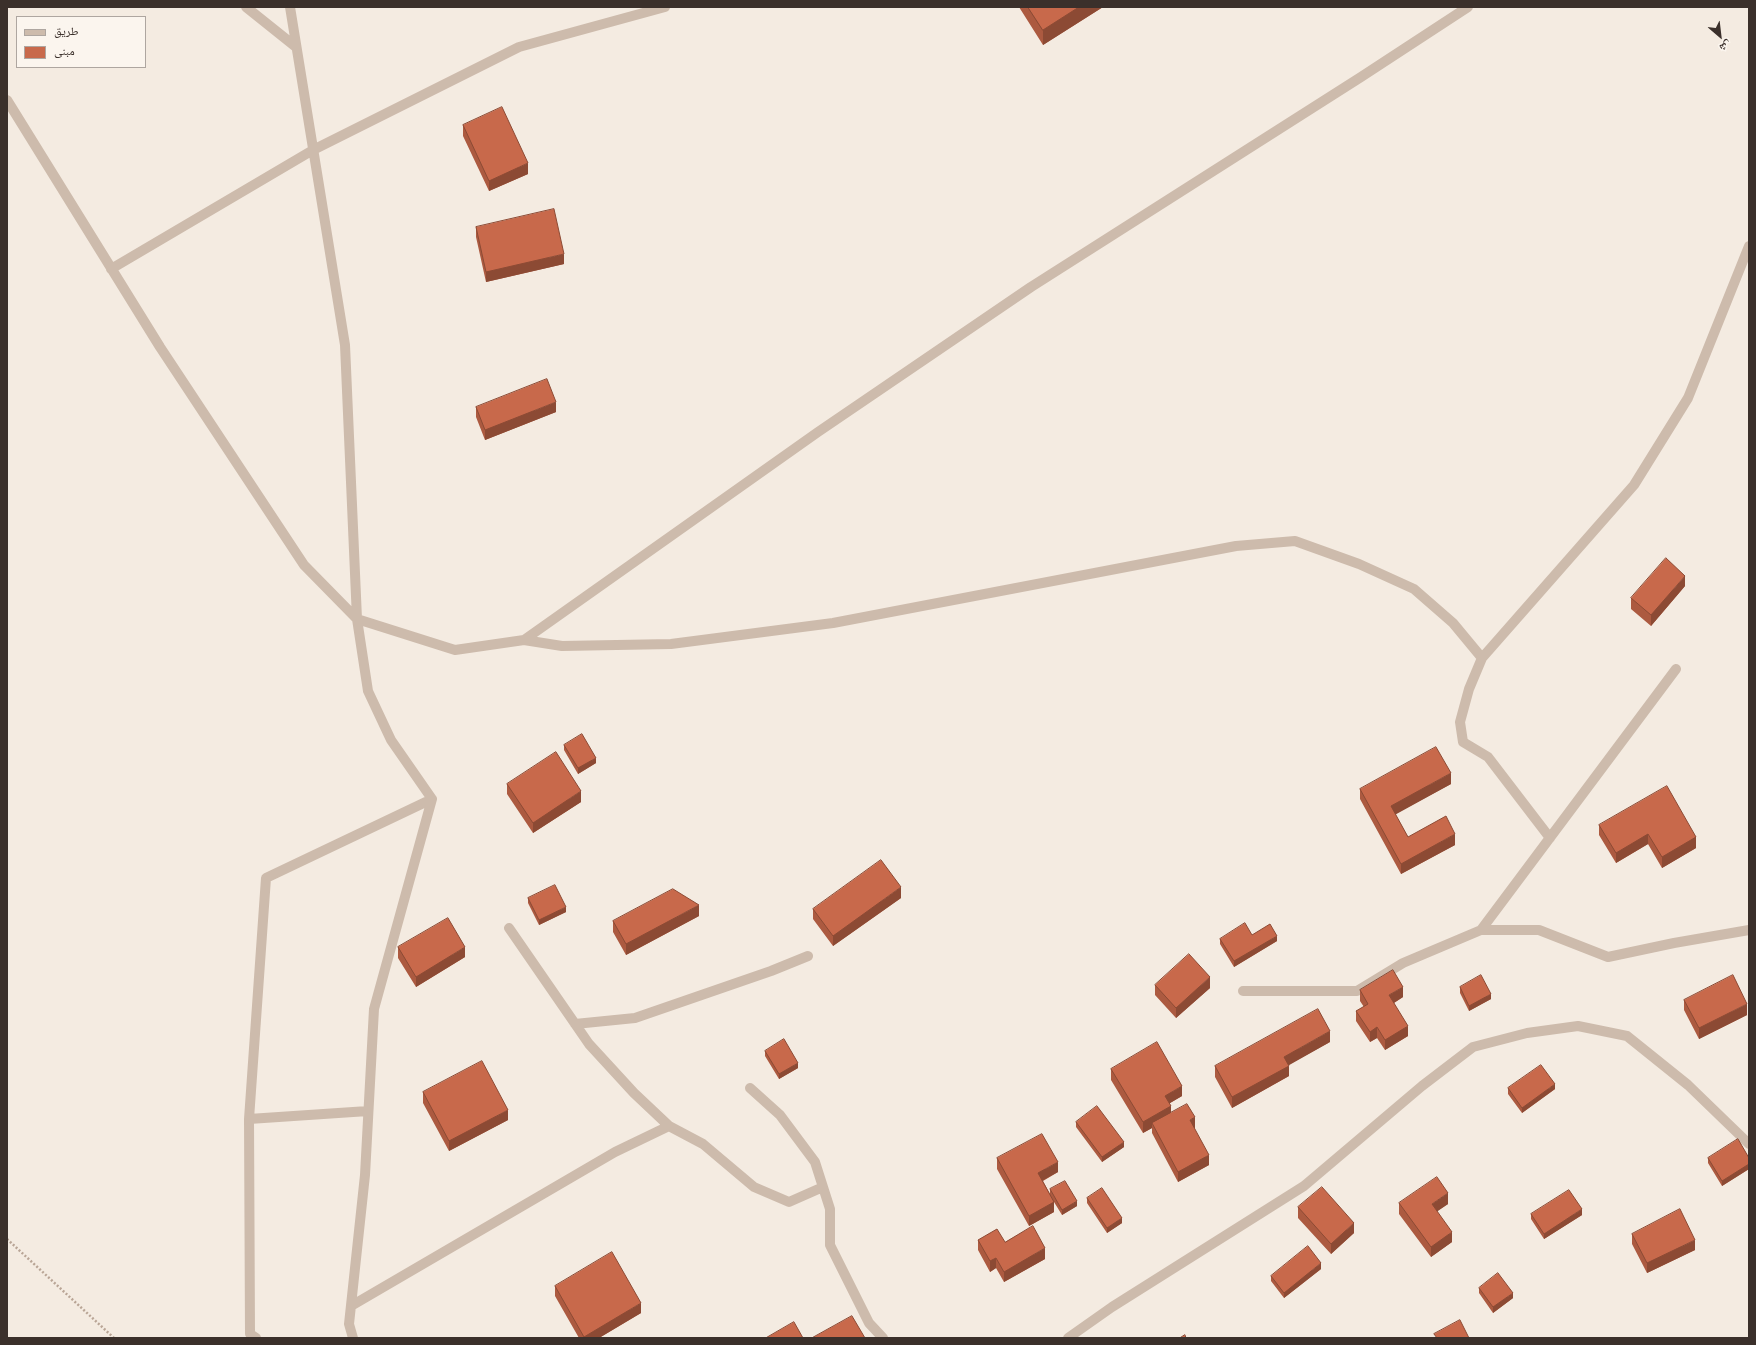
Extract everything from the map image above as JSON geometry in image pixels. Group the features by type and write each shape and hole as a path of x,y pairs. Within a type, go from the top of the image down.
{"street":[{"path":"246,7 296,47"},
{"path":"290,7 345,345 357,619 368,691 391,740 432,799"},
{"path":"112,269 313,150 519,47 665,7"},
{"path":"524,640 818,432 1024,291 1355,82 1468,7"},
{"path":"7,100 160,347 304,566 357,619 455,650 524,640 562,646 671,644 833,623 1236,546 1295,541 1359,564 1414,589 1453,623 1482,658"},
{"path":"1550,838 1488,757 1464,742 1460,722 1469,689 1482,658 1634,485 1688,398 1749,246"},
{"path":"1481,930 1676,669"},
{"path":"352,1338 349,1324 365,1175 374,1009 432,799"},
{"path":"256,1338 250,1334 249,1119 266,878 432,799"},
{"path":"509,928 589,1044 624,1082 669,1126 703,1144 754,1188 789,1202 823,1187"},
{"path":"1243,991 1357,991 1404,963 1481,930 1539,930 1608,957 1749,930"},
{"path":"575,1024 635,1018 771,971 808,956"},
{"path":"1068,1338 1112,1307 1304,1186 1422,1086 1473,1048 1527,1033 1578,1026 1627,1036 1688,1085 1749,1144"},
{"path":"750,1088 785,1120 815,1162 830,1208 830,1245 869,1323 883,1338"},
{"path":"249,1119 368,1111"},
{"path":"351,1306 614,1152 669,1126"}],"path":[{"path":"7,1238 114,1338"}],"building":[{"path":"1028,7 1079,7 1043,30"},
{"path":"502,107 528,163 489,181 463,125"},
{"path":"554,209 564,254 486,272 476,227"},
{"path":"547,379 556,402 485,430 476,407"},
{"path":"1666,558 1685,576 1651,615 1631,598"},
{"path":"582,734 596,758 578,768 564,745"},
{"path":"1436,747 1451,773 1391,806 1408,837 1446,816 1455,834 1401,864 1360,789"},
{"path":"556,752 581,791 533,823 507,784"},
{"path":"1667,786 1696,837 1662,857 1648,834 1616,853 1599,825"},
{"path":"881,860 901,887 833,936 813,909"},
{"path":"555,885 566,907 539,920 528,898"},
{"path":"673,889 699,905 626,944 613,921"},
{"path":"448,918 465,947 416,977 398,947"},
{"path":"1245,923 1252,935 1270,924 1277,936 1234,961 1220,939"},
{"path":"1189,954 1210,977 1176,1008 1155,985"},
{"path":"1393,970 1403,987 1389,995 1408,1026 1385,1040 1377,1027 1370,1032 1356,1011 1368,1004 1360,990"},
{"path":"1481,975 1491,994 1469,1006 1460,987"},
{"path":"1733,975 1747,1004 1699,1028 1684,1000"},
{"path":"1318,1009 1330,1031 1284,1057 1289,1066 1232,1097 1215,1066"},
{"path":"784,1039 798,1063 779,1074 765,1051"},
{"path":"1157,1042 1182,1086 1165,1096 1171,1106 1143,1122 1111,1069"},
{"path":"482,1061 508,1110 449,1141 423,1092"},
{"path":"1541,1065 1555,1084 1522,1108 1508,1088"},
{"path":"1187,1104 1195,1117 1190,1120 1209,1155 1178,1172 1152,1123"},
{"path":"1097,1106 1124,1142 1102,1157 1076,1122"},
{"path":"1042,1134 1058,1162 1038,1173 1054,1202 1029,1216 997,1158"},
{"path":"1738,1139 1749,1158 1749,1164 1722,1181 1708,1158"},
{"path":"1437,1177 1448,1193 1432,1204 1452,1232 1431,1247 1399,1203"},
{"path":"1065,1181 1077,1201 1062,1210 1050,1189"},
{"path":"1322,1187 1354,1223 1331,1244 1298,1207"},
{"path":"1102,1188 1122,1218 1107,1228 1087,1198"},
{"path":"1569,1190 1582,1209 1544,1234 1531,1214"},
{"path":"1680,1209 1695,1240 1647,1263 1632,1234"},
{"path":"1033,1226 1045,1248 1004,1272 996,1258 990,1261 978,1240 997,1229 1005,1242"},
{"path":"1308,1246 1321,1263 1284,1293 1271,1276"},
{"path":"612,1252 641,1303 584,1337 555,1286"},
{"path":"1498,1273 1513,1293 1493,1307 1479,1288"},
{"path":"852,1316 865,1338 812,1338"},
{"path":"1460,1320 1469,1338 1437,1338 1434,1334"},
{"path":"794,1322 803,1338 766,1338"}]}
